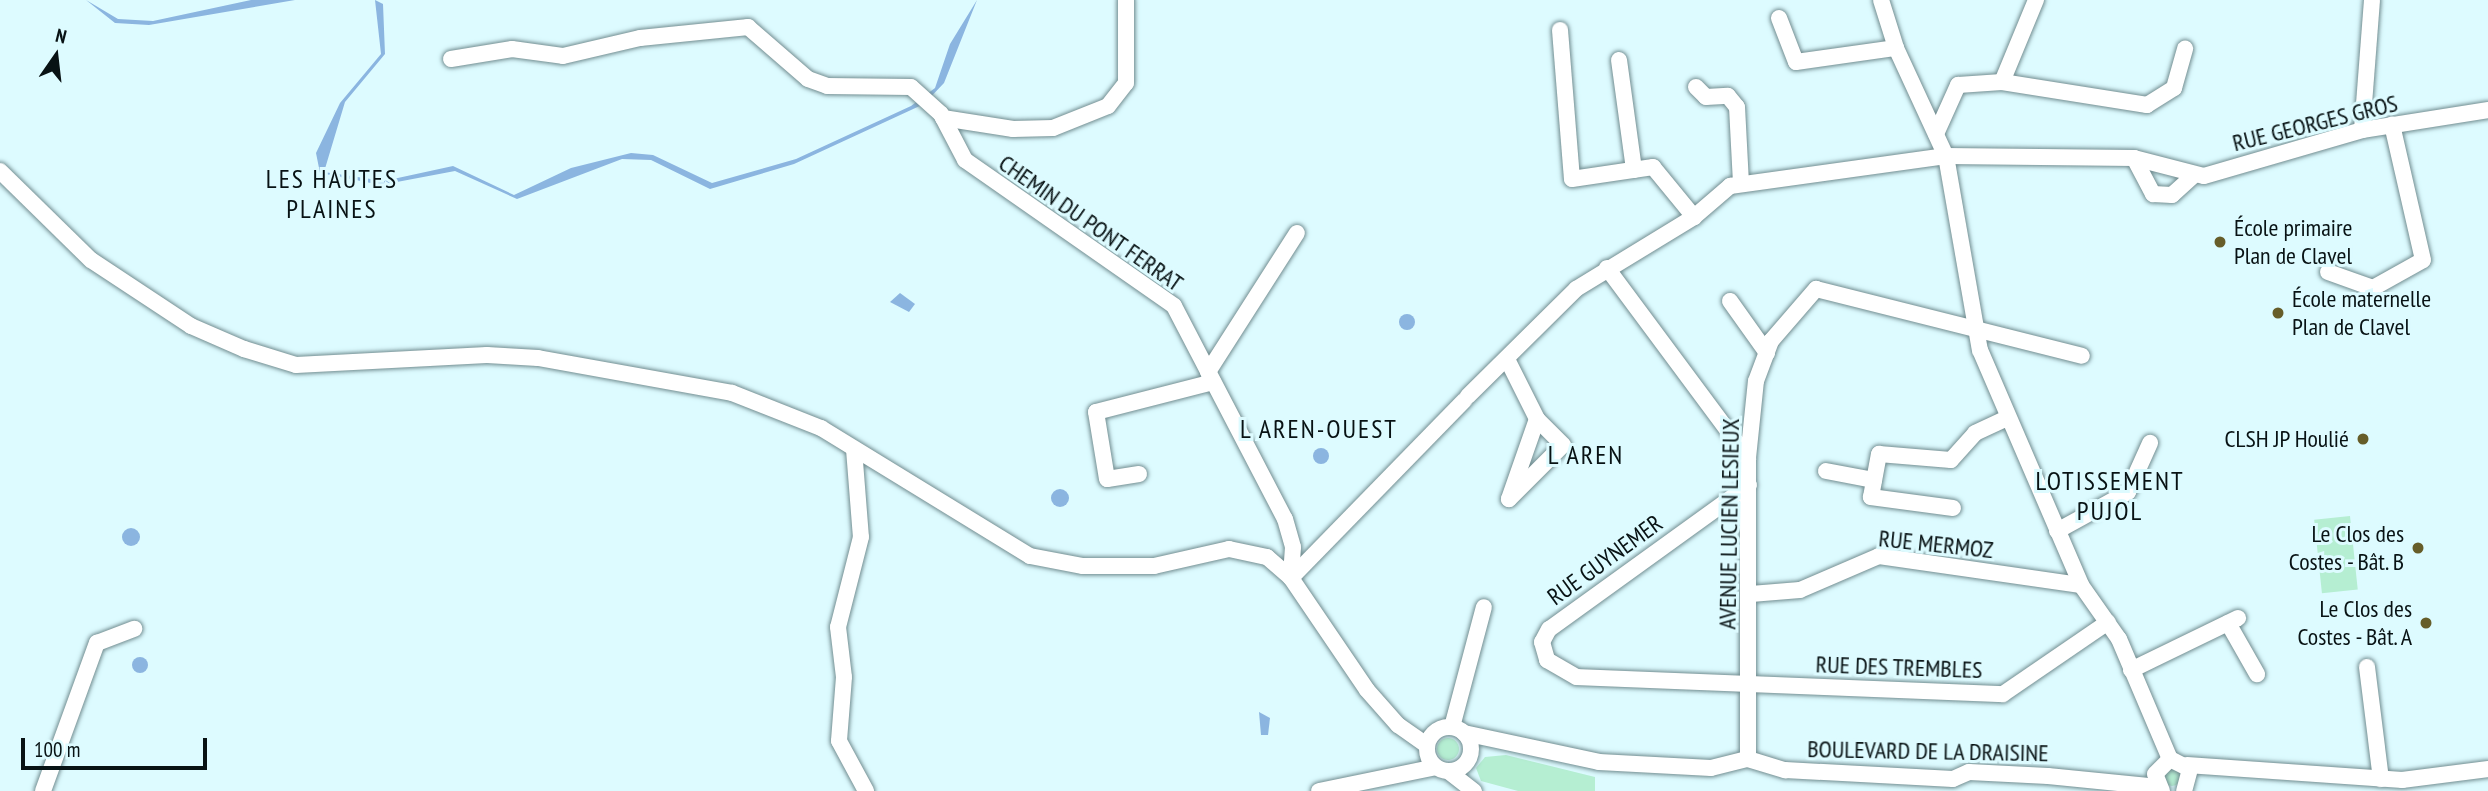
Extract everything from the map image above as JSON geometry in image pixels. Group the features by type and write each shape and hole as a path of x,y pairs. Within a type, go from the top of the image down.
{"street":[{"path":"943,118 1013,129 1054,128 1108,106 1126,83 1126,0"},
{"path":"1881,0 1896,48 1947,156 1975,331 2007,418 2081,585 2108,622 2131,670 2159,742 2161,775"},
{"path":"2002,82 2036,0"},
{"path":"2362,130 2372,0"},
{"path":"1779,18 1796,62 1896,48"},
{"name":"CHEMIN DU PONT FERRAT","path":"450,59 512,49 563,56 640,38 748,27 808,79 827,86 904,86 925,98 943,118 965,160 1174,306 1285,519 1293,547 1290,579"},
{"path":"1560,30 1572,179 1653,167 1694,217"},
{"path":"1936,134 1958,85 2002,82 2147,105 2175,88 2185,49"},
{"path":"1619,60 1634,170"},
{"path":"1696,87 1698,94 1728,96 1737,107 1741,184"},
{"name":"RUE GEORGES GROS","path":"2134,158 2153,194 2172,195 2194,175 2362,130 2488,110"},
{"path":"2328,272 2373,288 2423,260 2392,125"},
{"path":"1290,579 1576,289 1694,217 1741,184 1947,156 2134,158 2194,175"},
{"path":"0,171 91,260 191,326 244,349 296,365 487,355 538,358 732,393 778,407 855,449 1030,556 1083,566 1154,566 1247,549 1267,557 1290,579 1328,640 1406,730 1429,743 1442,769 1471,789"},
{"path":"1139,474 1107,479 1096,412 1210,377 1297,233"},
{"path":"1607,268 1748,458"},
{"name":"AVENUE LUCIEN LESIEUX","path":"1748,759 1751,594 1748,458 1756,381 1767,353 1816,289 2082,356"},
{"path":"1730,301 1767,353"},
{"path":"1507,359 1537,419 1563,445 1509,499 1537,419"},
{"path":"1954,508 1871,498 1879,454 1951,460 1975,433 2007,418"},
{"path":"2057,531 2128,492 2150,443"},
{"path":"855,449 861,537 838,627 844,677 839,741 866,791"},
{"path":"1826,471 1874,480"},
{"name":"RUE GUYNEMER","path":"1749,485 1576,607 1542,642 1547,660 1577,677 1750,684"},
{"name":"RUE MERMOZ","path":"1751,594 1800,590 1879,556 2081,585"},
{"path":"1471,789 1468,757 1458,730 1484,607"},
{"path":"2131,670 2233,621 2257,674"},
{"name":"RUE DES TREMBLES","path":"1750,684 2003,694 2108,622"},
{"path":"43,791 97,643 134,629"},
{"path":"2367,667 2381,779"},
{"path":"1415,768 1429,743 1458,730"},
{"name":"BOULEVARD DE LA DRAISINE","path":"1458,730 1485,741 1634,765 1711,768 1748,759 1799,771 2123,782 2161,775 2187,779"},
{"path":"1319,791 1415,768 1442,769 1468,757 1485,741"},
{"path":"2187,779 2211,770 2381,779 2485,771"}],"green space":[{"path":"2350,516 2358,590 2322,593 2314,520"},
{"path":"1448,738 1456,741 1459,749 1456,757 1448,760 1440,757 1437,749 1440,741"},
{"path":"1506,755 1595,777 1595,791 1518,791 1481,781 1476,768 1485,757"},
{"path":"2172,768 2178,771 2181,777 2178,783 2172,786 2166,783 2163,777 2166,771"}],"water":[{"path":"86,0 118,19 153,21 251,0 295,0 149,25 115,23"},
{"path":"375,0 383,4 385,54 345,102 324,172 384,181 453,166 514,195 571,168 631,153 653,155 712,183 796,159 911,106 935,88 950,44 977,0 944,83 924,104 794,164 710,189 651,160 622,159 517,199 455,171 381,185 320,173 316,153 340,103 381,54"},
{"path":"900,293 915,304 909,312 890,302"},
{"path":"1407,314 1415,322 1407,330 1399,322"},
{"path":"1321,448 1329,456 1321,464 1313,456"},
{"path":"1060,489 1066,492 1069,498 1066,504 1060,507 1054,504 1051,498 1054,492"},
{"path":"131,528 137,531 140,537 137,543 131,546 125,543 122,537 125,531"},
{"path":"140,657 146,659 146,671 140,673 134,671 132,665 134,659"},
{"path":"1259,712 1270,718 1268,735 1261,735"}],"place":[{"name":"École primaire Plan de Clavel","path":"2220,242"},
{"name":"École maternelle Plan de Clavel","path":"2278,313"},
{"name":"CLSH JP Houlié","path":"2363,439"},
{"name":"Le Clos des Costes - Bât. B","path":"2418,548"},
{"name":"Le Clos des Costes - Bât. A","path":"2426,623"}],"district":[{"name":"LES HAUTES PLAINES","path":"332,194"},
{"name":"L AREN-OUEST","path":"1319,429"},
{"name":"L AREN","path":"1586,455"},
{"name":"LOTISSEMENT PUJOL","path":"2110,496"}]}
